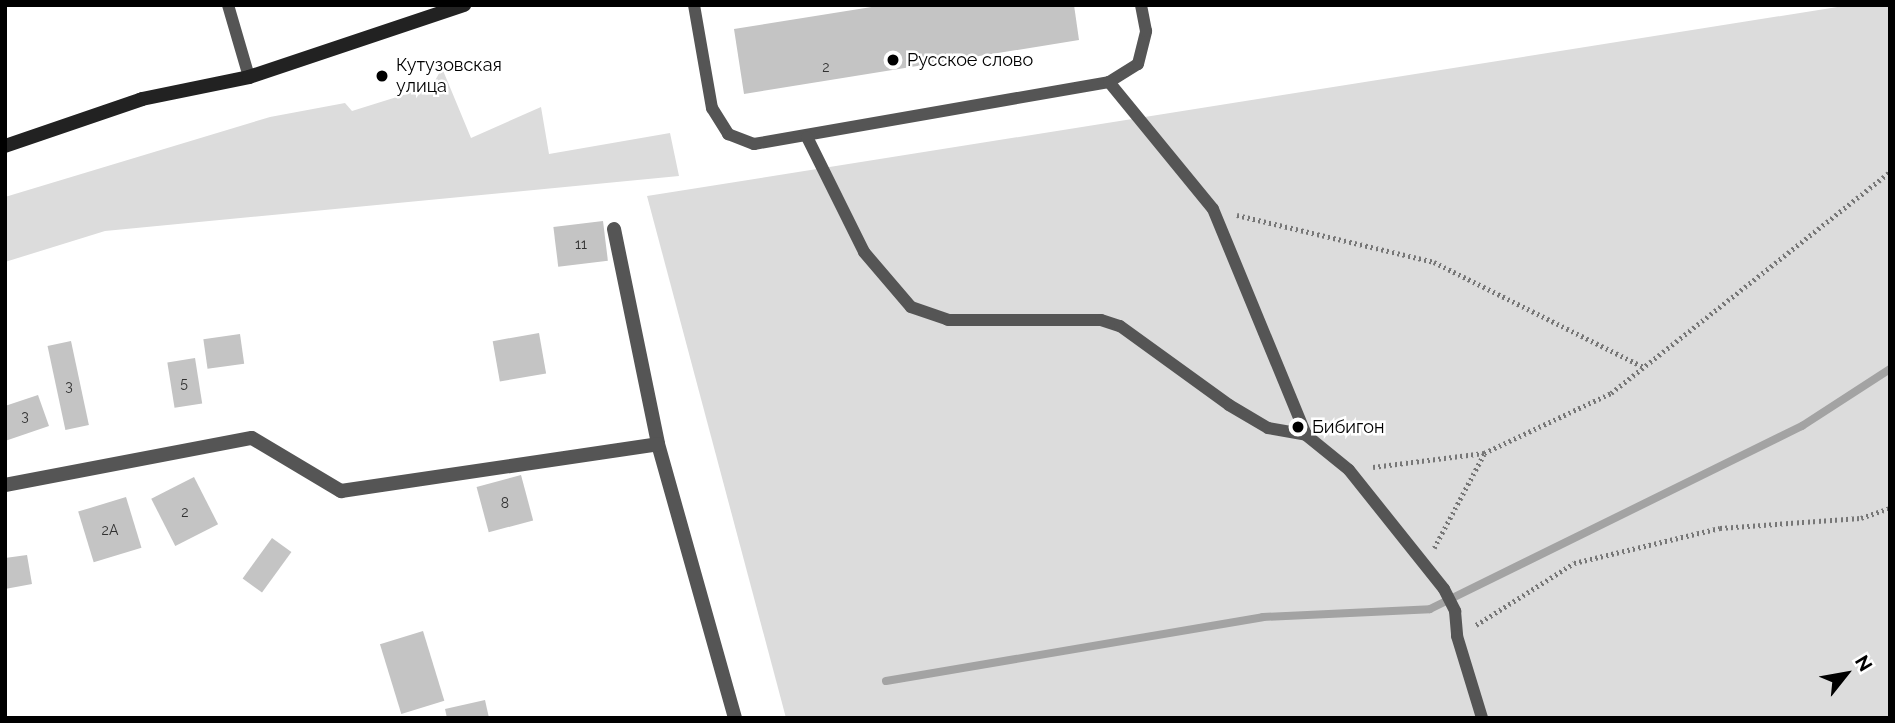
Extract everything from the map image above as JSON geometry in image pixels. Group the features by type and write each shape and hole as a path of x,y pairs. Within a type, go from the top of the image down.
{"street":[{"path":"5,146 142,99 249,77 464,5"},
{"path":"614,229 657,444 735,718"},
{"path":"5,485 252,438 341,491 657,444"}],"lane":[{"path":"228,5 249,77"},
{"path":"694,5 712,108 728,134 754,144 807,137 1109,82 1138,64 1146,31 1140,5"},
{"path":"1109,82 1213,209 1306,435 1349,470 1444,589 1455,611 1457,636 1482,718"},
{"path":"807,137 864,252 911,307 948,320 1101,320 1120,326 1229,405 1268,428 1306,435"}],"path":[{"path":"1349,470 1484,453 1611,393 1890,172"},
{"path":"1213,209 1434,262 1644,367"},
{"path":"1425,564 1484,453"},
{"path":"1457,636 1574,563 1720,528 1861,518 1890,508"}],"shaded area":[{"path":"1850,5 1890,5 1890,718 786,718 647,196"},
{"path":"442,68 471,138 541,107 549,154 670,133 679,176 105,231 5,262 5,197 270,117 345,103 352,111 432,86"}],"building":[{"path":"884,5 1074,5 1079,40 744,94 734,29"},
{"path":"603,221 608,261 558,267 553,227"},
{"path":"539,333 546,373 500,382 493,341"},
{"path":"240,334 244,364 208,369 203,339"},
{"path":"71,341 89,425 65,430 48,346"},
{"path":"195,358 202,403 175,408 167,362"},
{"path":"38,395 49,426 5,441 5,406"},
{"path":"521,475 533,520 489,532 477,487"},
{"path":"194,477 218,524 175,546 151,499"},
{"path":"126,497 141,548 94,562 78,512"},
{"path":"272,538 291,552 262,593 243,578"},
{"path":"27,555 32,584 5,589 5,558"},
{"path":"423,631 444,701 401,714 380,644"},
{"path":"485,700 489,718 447,718 445,709"}],"waterway":[{"path":"886,681 1263,617 1430,609 1802,426 1890,369"}],"place":[{"name":"Русское слово","path":"893,60"},
{"name":"Кутузовская улица","path":"382,76"},
{"name":"Бибигон","path":"1298,427"}]}
